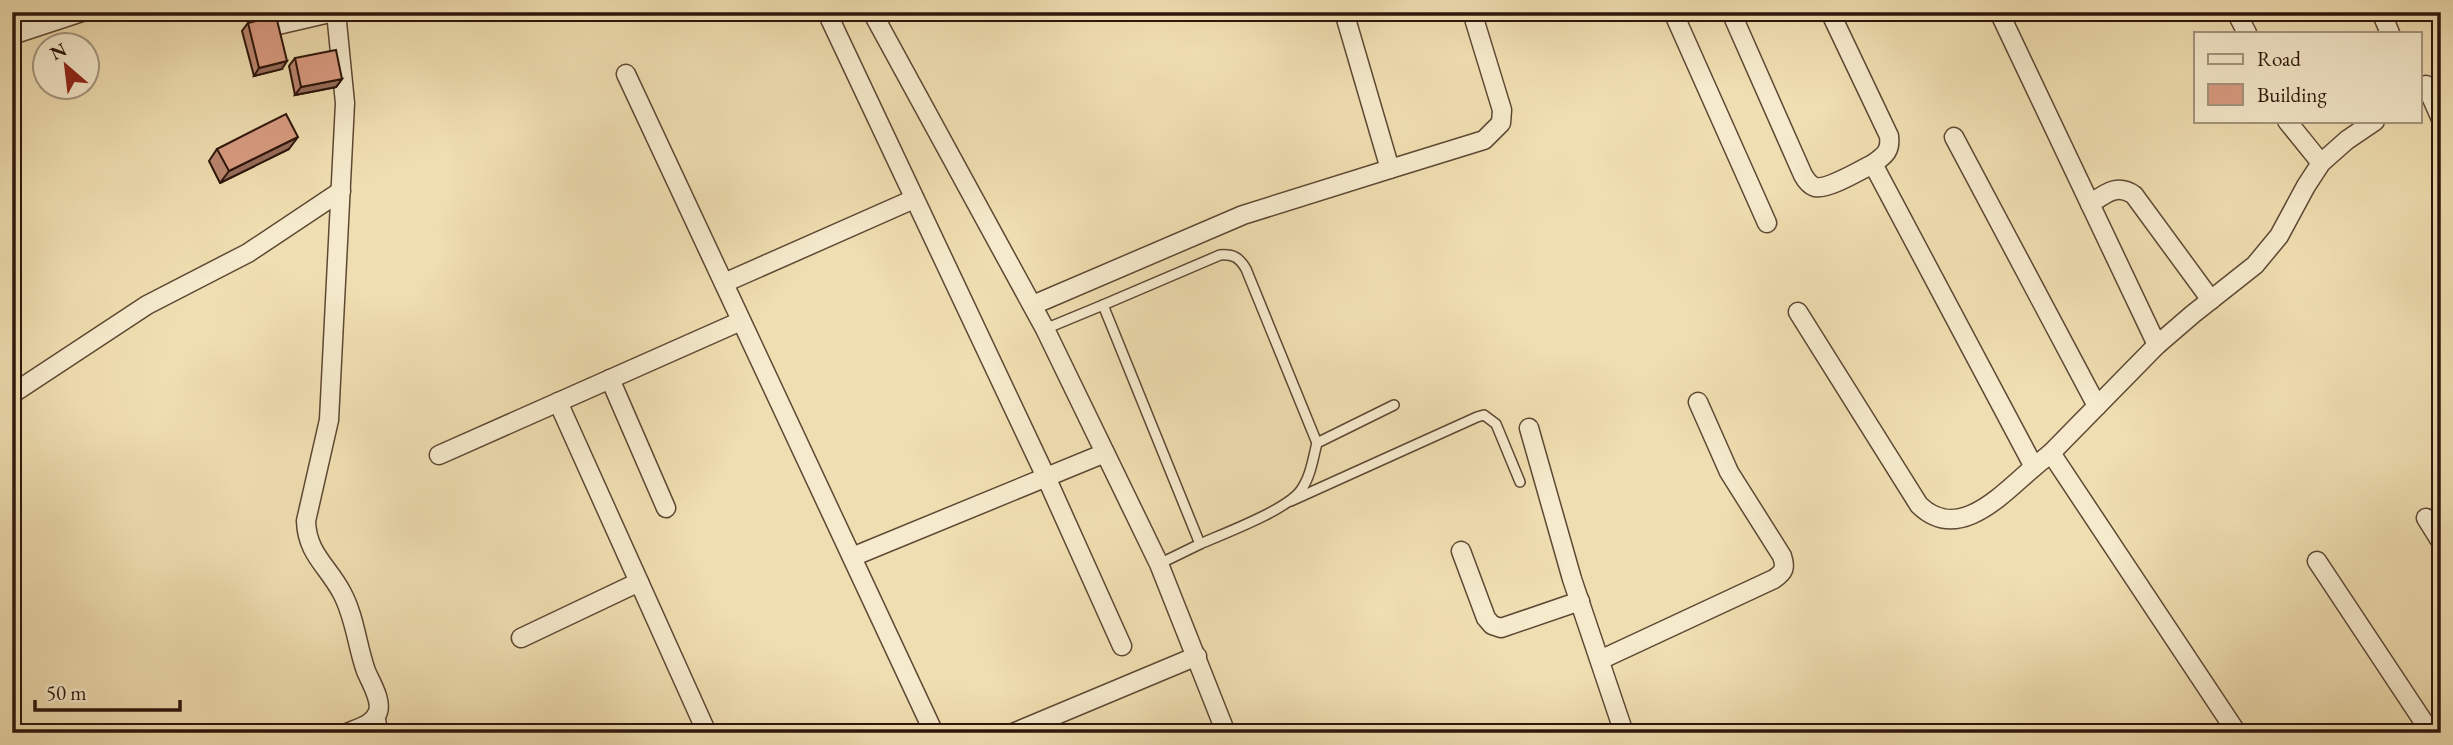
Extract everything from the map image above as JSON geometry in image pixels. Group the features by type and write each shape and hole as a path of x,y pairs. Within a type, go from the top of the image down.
{"street":[{"path":"12,35 82,12"},
{"path":"262,12 273,24 335,12 345,103 329,420 309,506 307,537 312,550 348,607 378,701 379,711 373,720 347,733"},
{"path":"872,12 1045,330 1159,564 1226,733"},
{"path":"1344,12 1390,169"},
{"path":"1032,304 1243,215 1484,140 1501,123 1502,110 1472,12"},
{"path":"1673,12 1768,223"},
{"path":"1731,12 1803,175 1817,188 1828,186 1873,164 1888,153 1889,136 1830,12"},
{"path":"1999,12 2157,345"},
{"path":"2236,12 2246,32"},
{"path":"2381,12 2390,32"},
{"path":"830,19 1046,477 1122,646"},
{"path":"626,74 934,733"},
{"path":"2441,74 2423,88 2441,119"},
{"path":"2288,122 2321,163"},
{"path":"1798,312 1919,505 1930,516 1947,520 1971,515 1988,507 2051,453 2157,345 2255,265 2279,236 2321,163 2347,140 2374,122"},
{"path":"1954,137 2097,407"},
{"path":"1873,164 2034,467"},
{"path":"2090,204 2119,188 2134,195 2211,300"},
{"path":"12,394 136,312 248,253 341,191"},
{"path":"723,283 914,199"},
{"path":"439,455 741,321"},
{"path":"610,379 666,508"},
{"path":"558,402 707,733"},
{"path":"1600,660 1783,573 1785,564 1782,556 1729,472 1698,402"},
{"path":"1529,428 1580,601 1624,733"},
{"path":"852,557 1105,453"},
{"path":"2051,453 2235,732"},
{"path":"2426,518 2441,542"},
{"path":"1461,551 1486,618 1492,625 1501,628 1580,601"},
{"path":"2318,561 2431,733"},
{"path":"521,638 639,582"},
{"path":"1013,733 1197,656"}],"lane":[{"path":"1045,330 1220,255 1230,254 1240,258 1317,443 1305,482 1291,501"},
{"path":"1103,304 1200,544"},
{"path":"1317,443 1394,405"},
{"path":"1159,564 1291,501 1484,415 1496,424 1520,482"},
{"path":"379,711 383,733"}],"building":[{"path":"276,16 287,61 259,68 248,23"},
{"path":"336,50 342,79 301,87 295,58"},
{"path":"286,114 298,137 229,171 217,149"}]}
